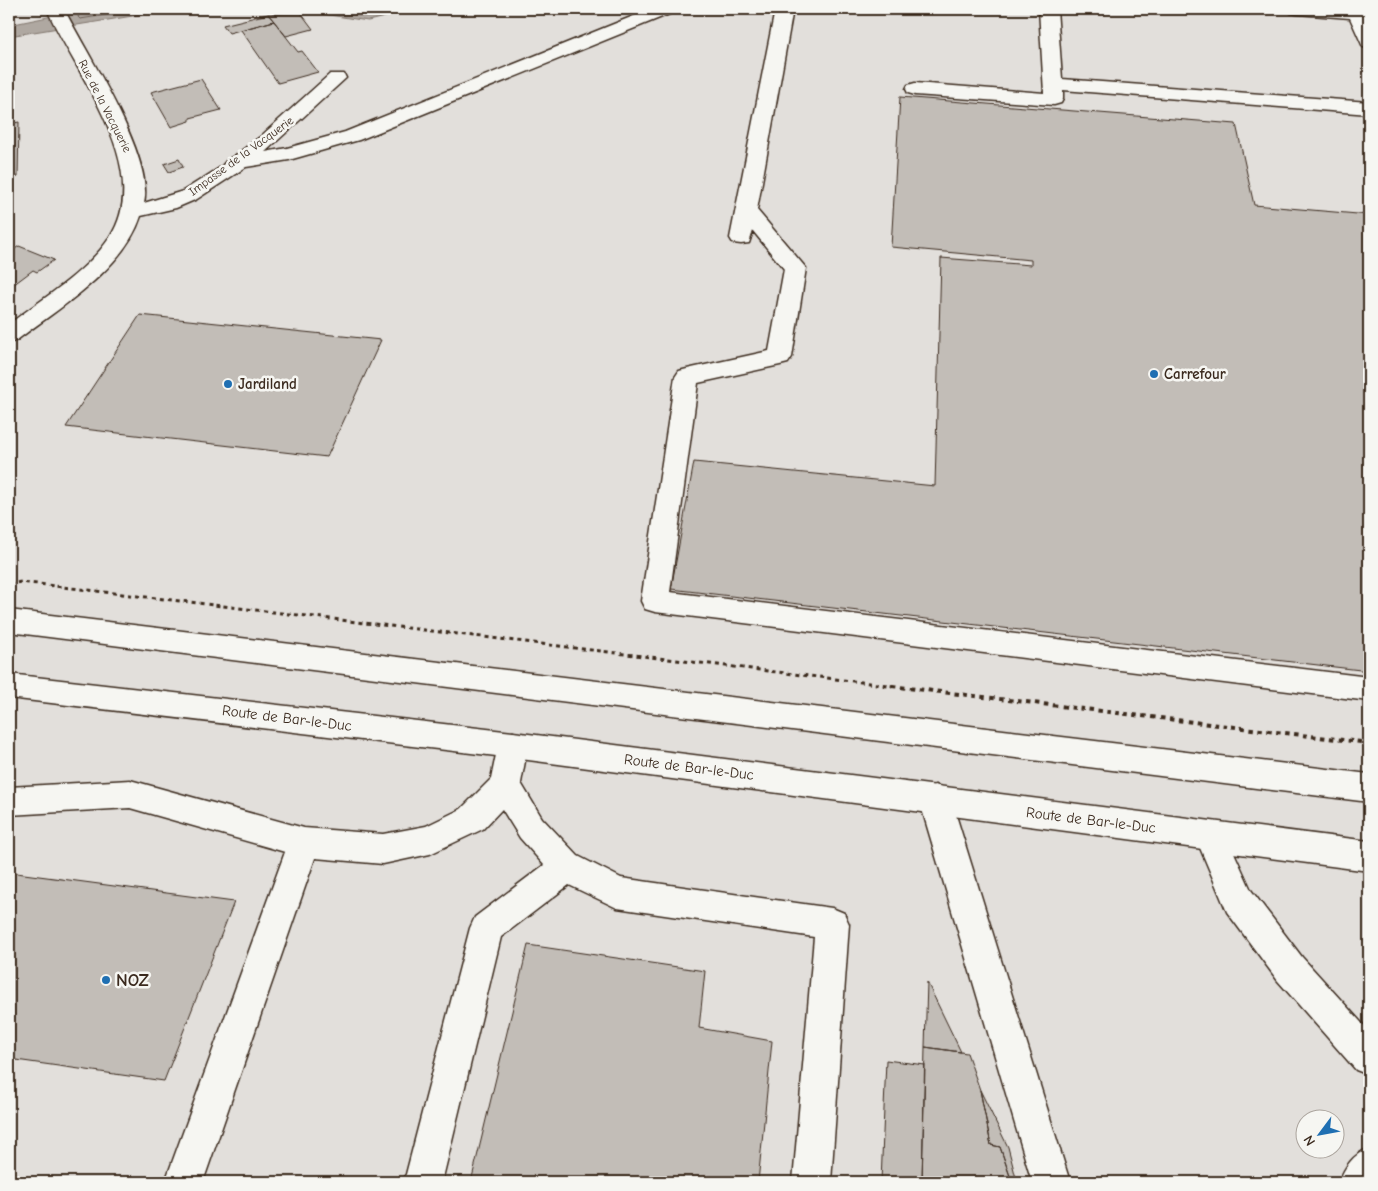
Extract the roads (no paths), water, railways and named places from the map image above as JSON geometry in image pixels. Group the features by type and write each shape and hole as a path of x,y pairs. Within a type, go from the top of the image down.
{"main road":[{"path":"236,163 289,154 352,136 666,9"},
{"path":"741,238 783,15 781,9"},
{"path":"915,89 1054,99 1048,9"},
{"path":"1297,9 1363,13 1369,43"},
{"name":"Rue de la Vacquerie","path":"9,335 76,284 102,260 121,236 132,212 136,187 132,160 62,22"},
{"name":"Impasse de la Vacquerie","path":"132,212 172,202 190,195 292,120 337,78"},
{"path":"1053,84 1369,108"},
{"path":"746,210 795,268 780,357 687,377 655,601 1369,689"},
{"path":"9,621 502,680 1369,788"},
{"name":"Route de Bar-le-Duc","path":"9,686 513,744 1369,856"},
{"path":"9,802 130,794 304,843 383,849 430,840 472,819 505,785 513,744"},
{"path":"505,785 531,828 567,867 616,893 832,924 812,1182"},
{"path":"935,799 1051,1182"},
{"path":"1210,836 1239,901 1290,968 1369,1057"},
{"path":"184,1182 304,843"},
{"path":"423,1182 487,928 567,867"},
{"path":"1358,1182 1369,1167"}],"water":[{"path":"87,9 232,9 145,14 9,36 9,25"},
{"path":"291,9 418,9 368,21"}],"place":[{"name":"Carrefour","path":"1154,374"},
{"name":"Jardiland","path":"228,384"},
{"name":"NOZ","path":"106,980"}]}
